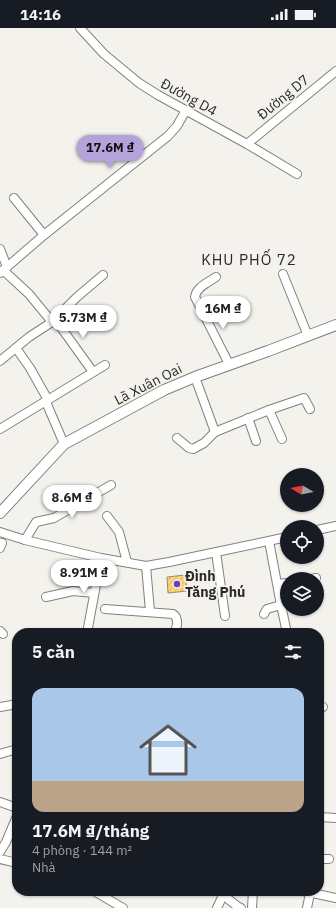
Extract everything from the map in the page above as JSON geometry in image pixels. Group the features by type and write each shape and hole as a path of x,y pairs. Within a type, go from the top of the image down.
{"main road":[{"name":"Lã Xuân Oai","path":"0,512 64,444 164,390 229,364 336,325"}],"street":[{"name":"Đường D4","path":"80,28 104,54 120,68 152,91 297,174"},
{"name":"Đường D7","path":"247,144 336,71"},
{"path":"3,270 44,235 168,136 177,126 186,110"},
{"path":"14,198 44,235"},
{"path":"0,249 3,270 29,294 53,321 93,372"},
{"path":"283,274 308,336"},
{"path":"0,361 53,321 77,297 104,275"},
{"path":"216,277 200,288 195,297 229,364"},
{"path":"16,348 30,368 47,401 64,444"},
{"path":"0,429 105,365"},
{"path":"195,377 215,432"},
{"path":"177,438 189,448 193,449 204,443 215,432 268,410 304,398 310,409"},
{"path":"268,410 282,439"},
{"path":"248,418 256,441"},
{"path":"25,540 36,522 54,518 111,485"},
{"path":"107,516 119,532 127,562"},
{"path":"324,529 336,526"},
{"path":"0,532 25,540 101,558 146,566 280,539"},
{"path":"269,541 280,594"},
{"path":"216,552 225,616"},
{"path":"88,628 101,558"},
{"path":"146,566 150,611"},
{"path":"46,597 72,591 94,594"},
{"path":"264,614 267,609 280,606"},
{"path":"105,609 150,611 176,615 176,628"},
{"path":"284,616 286,628"},
{"path":"0,707 12,705"},
{"path":"0,754 12,750"},
{"path":"0,802 12,806"},
{"path":"324,817 336,818"},
{"path":"0,852 12,828"},
{"path":"0,859 12,862"},
{"path":"324,859 329,859"},
{"path":"103,896 123,908"},
{"path":"217,908 223,896"},
{"path":"227,896 241,908"},
{"path":"252,908 253,896"},
{"path":"306,896 307,908"},
{"path":"324,896 336,898"}],"building":[{"name":"Đình Tăng Phú","path":"185,575 187,591 168,593 167,577"}],"place":[{"name":"Đình Tăng Phú","path":"177,584"}],"district":[{"name":"KHU PHỐ 72","path":"249,259"}]}
